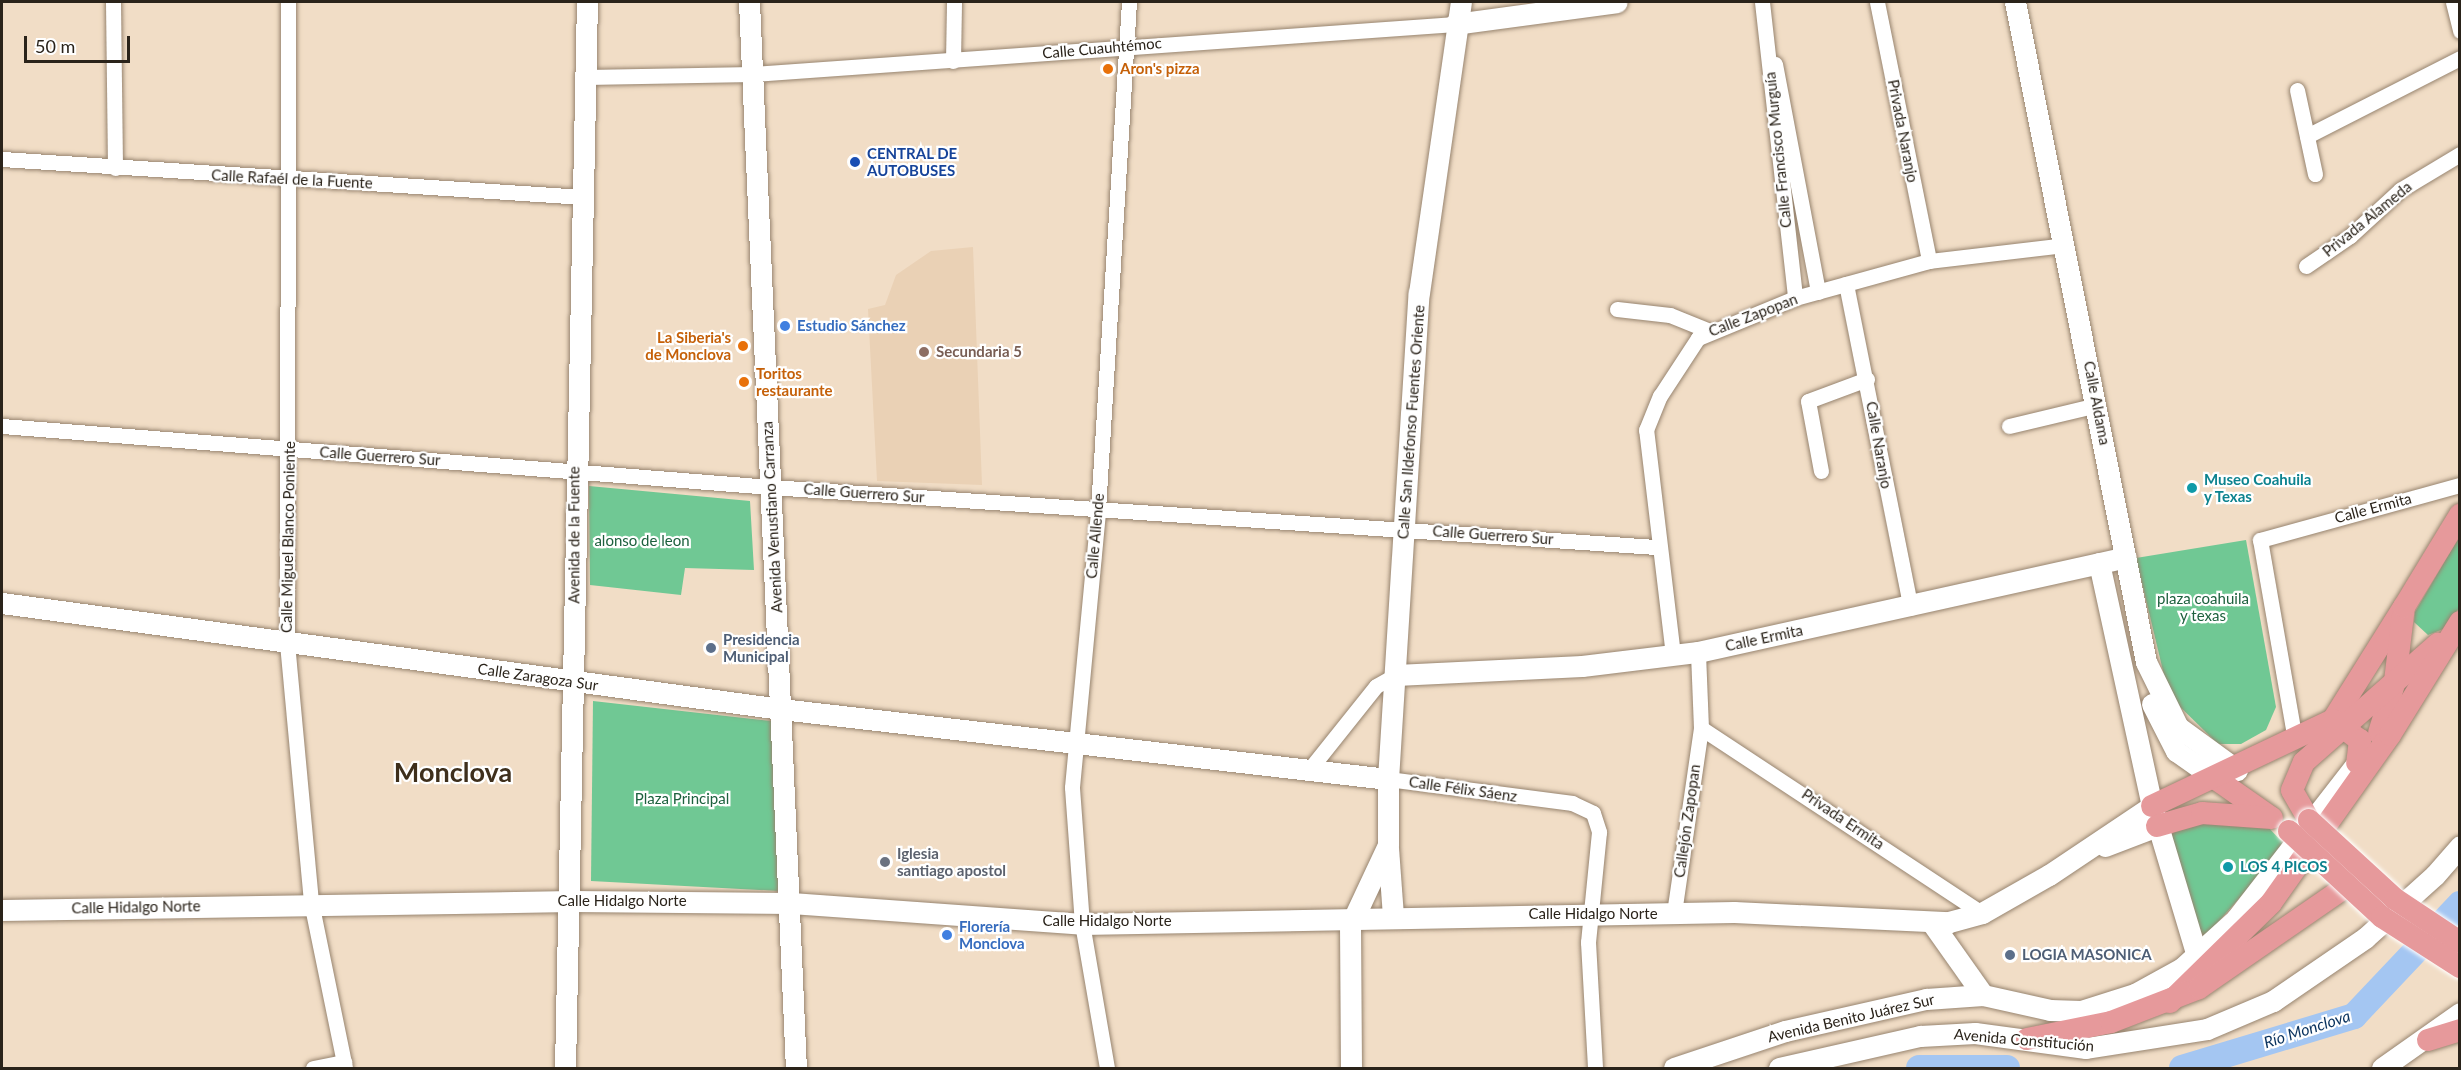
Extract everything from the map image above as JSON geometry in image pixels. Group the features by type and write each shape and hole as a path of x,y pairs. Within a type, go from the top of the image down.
{"main road":[{"path":"2460,515 2404,614 2337,723 2293,779 2294,800 2309,820 2395,899 2460,942"},
{"path":"2404,614 2418,641 2451,632"},
{"path":"2357,763 2384,725 2396,681 2404,614"},
{"path":"2155,816 2216,779 2295,740 2337,723 2396,681 2451,632"},
{"path":"2170,1002 2271,903 2384,744 2451,632"},
{"path":"2337,723 2360,740 2357,763"},
{"path":"2216,779 2280,825 2409,938 2460,967"},
{"path":"2155,816 2202,813 2280,825"},
{"path":"2027,1039 2111,1022 2170,1002 2214,981 2347,886"},
{"path":"2428,1041 2460,1030"}],"street":[{"path":"113,2 115,168"},
{"name":"Calle Miguel Blanco Poniente","path":"288,2 290,179 287,643 311,902 344,1065"},
{"name":"Avenida de la Fuente","path":"565,1068 572,901 574,470 587,2"},
{"name":"Avenida Venustiano Carranza","path":"748,2 791,903 796,1068"},
{"path":"953,61 954,2"},
{"name":"Calle Allende","path":"1107,1068 1082,924 1075,745 1098,510 1129,2"},
{"name":"Calle San Ildefonso Fuentes Oriente","path":"1394,916 1388,845 1388,779 1419,293 1455,24 1461,2"},
{"name":"Calle Cuauhtémoc","path":"586,77 753,74 953,61 1127,46 1455,24 1617,2"},
{"name":"Calle Francisco Murguía","path":"1762,2 1769,47 1795,298"},
{"name":"Privada Naranjo","path":"1877,2 1929,261"},
{"name":"Calle Aldama","path":"2015,2 2097,405 2146,662 2178,727 2237,770"},
{"path":"2453,2 2460,31"},
{"path":"1769,47 1818,292"},
{"path":"2307,136 2460,58"},
{"path":"2297,90 2315,174"},
{"name":"Privada Alameda","path":"2306,266 2350,236 2400,190 2460,154"},
{"name":"Calle Rafaél de la Fuente","path":"2,159 583,197"},
{"name":"Calle Zapopan","path":"1672,655 1656,547 1647,424 1682,359 1707,330 1795,298 1929,261 2065,245"},
{"name":"Calle Naranjo","path":"1846,284 1867,379 1911,608"},
{"path":"1617,309 1670,315 1707,330"},
{"path":"1821,471 1807,403 1822,393 1867,379"},
{"path":"2009,426 2097,405"},
{"name":"Calle Guerrero Sur","path":"2,426 771,487 1098,510 1404,528 1656,547"},
{"name":"Calle Ermita","path":"2295,740 2258,549 2261,538 2460,485"},
{"name":"Calle Ermita","path":"1396,675 1698,652 1911,608 2127,557"},
{"path":"2099,563 2155,816 2197,956"},
{"name":"Calle Zaragoza Sur","path":"2,603 782,709 1075,745"},
{"path":"1698,652 1701,728"},
{"path":"2146,662 2154,711 2176,751"},
{"path":"1309,770 1376,686 1396,675"},
{"path":"2133,721 2216,779"},
{"name":"Callejón Zapopan","path":"1674,913 1701,728"},
{"name":"Privada Ermita","path":"1701,728 1982,913"},
{"name":"Calle Félix Sáenz","path":"1075,745 1388,779 1588,808 1599,832 1590,913 1595,1068"},
{"name":"Avenida Benito Juárez Sur","path":"1674,1068 1796,1028 1926,999 1983,995 2081,1011 2151,987 2197,956 2271,877 2357,763"},
{"name":"Calle Hidalgo Norte","path":"2,910 311,902 572,901 791,903 1082,924 1590,913 1674,913 1932,922 1982,913 2087,851 2155,816"},
{"name":"Calle San Ildefonso Fuentes Oriente","path":"1351,1068 1353,917 1388,845"},
{"name":"Avenida Constitución","path":"1779,1068 1920,1036 1975,1033 2085,1048 2116,1045 2207,1029 2240,1017 2273,1000 2365,938 2435,875 2460,846"},
{"path":"1932,922 1983,995"},
{"path":"2382,1068 2428,1041 2460,1013"},
{"path":"313,1068 344,1065"}],"shaded area":[{"name":"Secundaria 5","path":"973,247 982,485 877,481 868,309 885,305 896,275 931,251"}],"green space":[{"name":"alonso de leon","path":"589,486 750,501 754,570 685,568 681,595 590,585"},
{"path":"2459,537 2459,608 2446,628 2428,635 2414,622 2415,612"},
{"name":"plaza coahuila y texas","path":"2246,540 2276,707 2266,730 2241,744 2218,744 2169,696 2136,558"},
{"name":"Plaza Principal","path":"593,701 771,721 779,891 591,881"},
{"path":"2223,820 2267,826 2286,846 2202,940 2170,838 2175,829"}],"waterway":[{"name":"Río Monclova","path":"2182,1068 2354,1016 2460,904"},
{"name":"Río Monclova","path":"1919,1068 2007,1068"}],"place":[{"name":"Aron's pizza","path":"1108,69"},
{"name":"CENTRAL DE AUTOBUSES","path":"855,162"},
{"name":"Estudio Sánchez","path":"785,326"},
{"name":"La Siberia's de Monclova","path":"743,346"},
{"name":"Secundaria 5","path":"924,352"},
{"name":"Toritos restaurante","path":"744,382"},
{"name":"Museo Coahuila y Texas","path":"2192,488"},
{"name":"Presidencia Municipal","path":"711,648"},
{"name":"Iglesia santiago apostol","path":"885,862"},
{"name":"LOS 4 PICOS","path":"2228,867"},
{"name":"Florería Monclova","path":"947,935"},
{"name":"LOGIA MASONICA","path":"2010,955"}],"district":[{"name":"Monclova","path":"453,772"}]}
